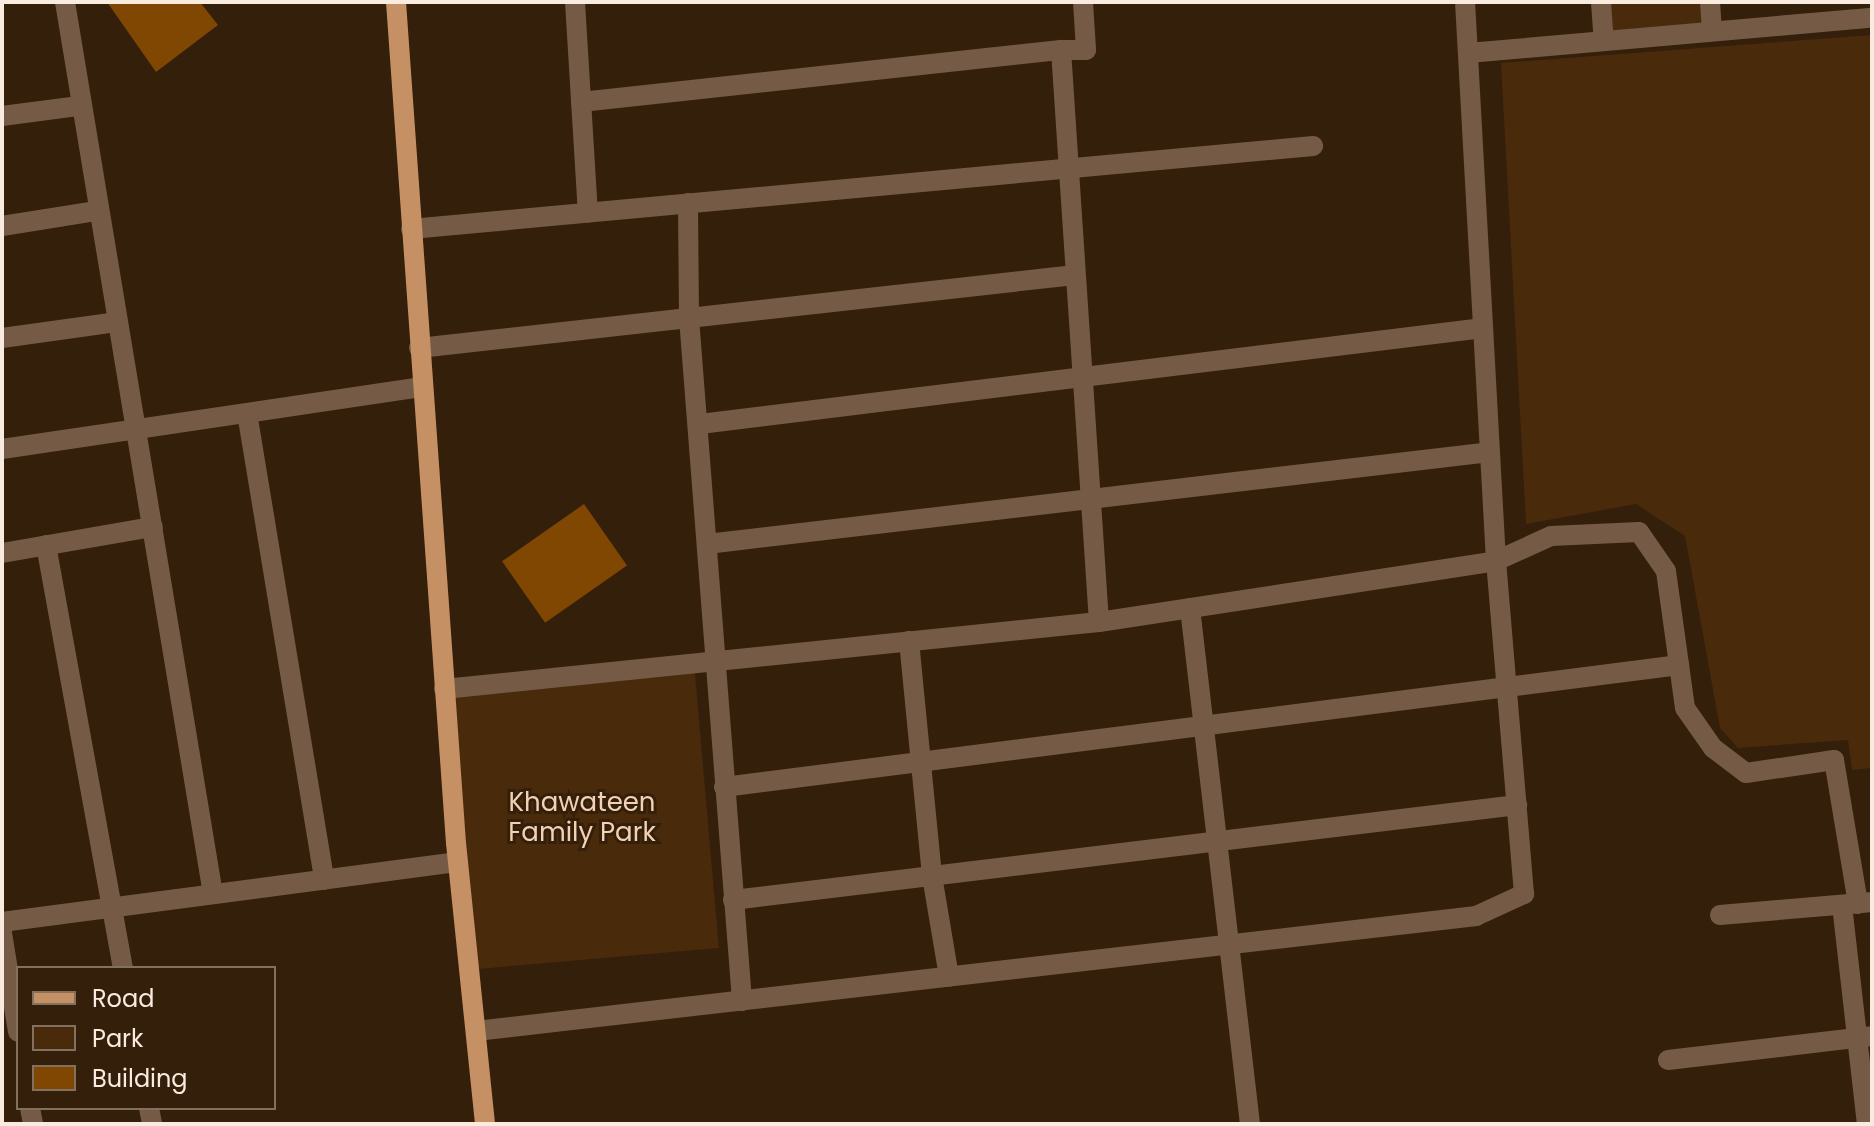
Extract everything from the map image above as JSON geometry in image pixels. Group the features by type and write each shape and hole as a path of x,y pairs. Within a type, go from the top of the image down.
{"main road":[{"path":"396,2 444,689 485,1124"}],"street":[{"path":"65,2 79,106 137,429 213,894"},
{"path":"575,2 588,213"},
{"path":"581,102 1061,50 1086,50 1083,2"},
{"path":"476,1031 1476,916 1524,894 1496,561 1465,2"},
{"path":"1601,2 1604,41"},
{"path":"1710,2 1712,31"},
{"path":"1468,53 1712,31 1824,12 1872,18"},
{"path":"1061,50 1099,622"},
{"path":"2,116 79,106"},
{"path":"411,229 1069,166 1313,146"},
{"path":"688,203 689,318 700,424 713,661 742,1001"},
{"path":"2,226 97,211"},
{"path":"419,348 1075,275"},
{"path":"2,338 118,322"},
{"path":"700,424 1483,328"},
{"path":"2,449 422,387"},
{"path":"247,413 324,880"},
{"path":"707,544 1490,452"},
{"path":"2,553 153,527"},
{"path":"444,689 1099,622 1496,561 1551,536 1639,532 1666,571 1685,708 1713,748 1746,773 1834,760 1857,904 1867,1124"},
{"path":"46,545 123,966"},
{"path":"1190,608 1250,1124"},
{"path":"909,641 932,876 949,977"},
{"path":"724,787 920,766 1679,665"},
{"path":"733,900 1517,805"},
{"path":"2,922 458,862"},
{"path":"1720,915 1857,904"},
{"path":"2,933 16,1020"},
{"path":"1668,1060 1864,1037"}],"green space":[{"path":"1601,2 1710,2 1712,31 1604,41"},
{"path":"1872,35 1872,768 1852,770 1848,740 1738,748 1720,728 1685,536 1636,504 1526,524 1501,63"},
{"name":"Khawateen Family Park","path":"694,663 719,948 469,970 444,685"}],"building":[{"path":"107,2 200,2 218,25 156,72"},
{"path":"584,504 627,565 545,623 502,561"}]}
